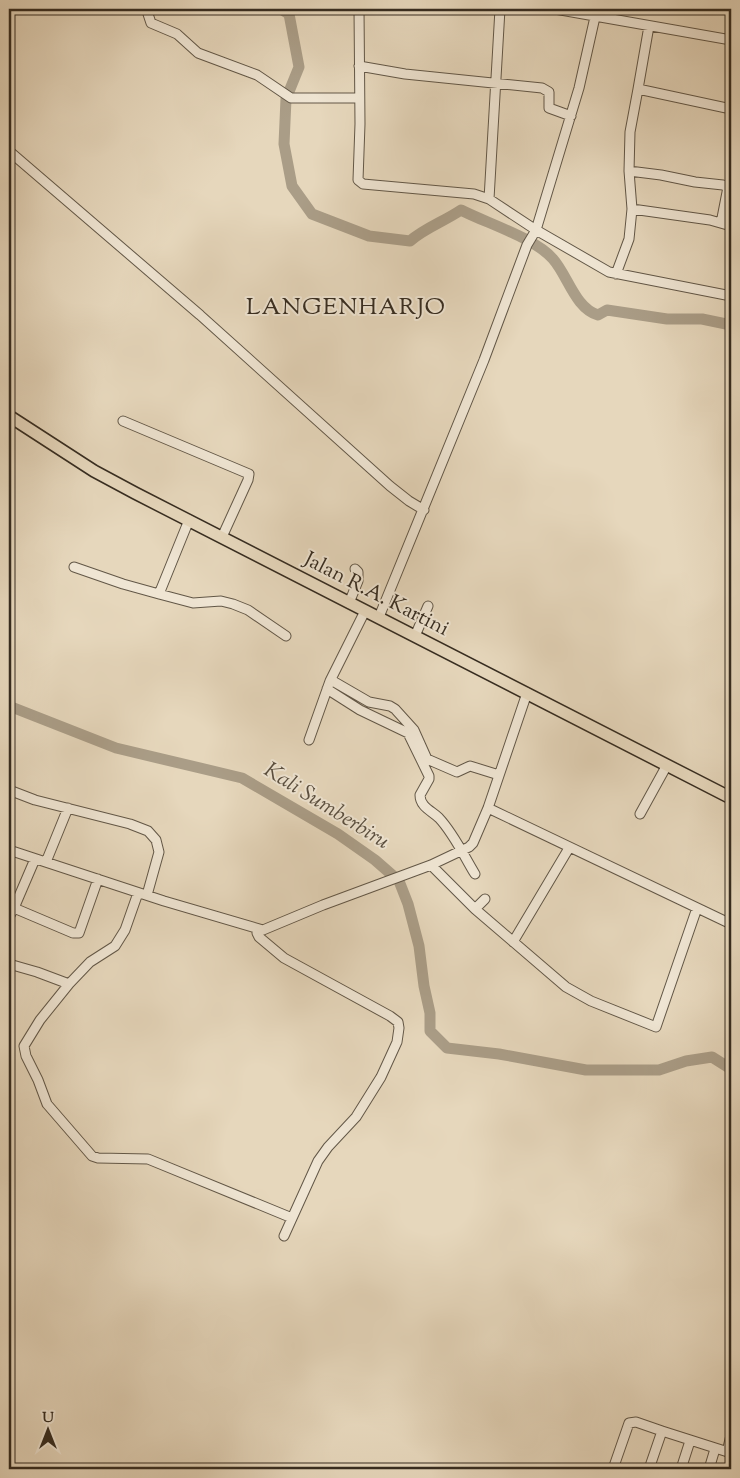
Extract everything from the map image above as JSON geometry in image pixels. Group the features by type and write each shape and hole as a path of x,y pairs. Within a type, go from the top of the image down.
{"main road":[{"name":"Jalan R.A. Kartini","path":"9,416 94,471 731,798"}],"street":[{"path":"150,9 148,14 151,23 177,34 193,50 257,75 288,96 359,98"},
{"path":"359,9 357,177 360,182 474,194 489,199 536,230 604,270 616,274 731,296"},
{"path":"489,199 500,9"},
{"path":"555,9 731,40"},
{"path":"379,617 484,360 529,242 536,230 571,116 595,17"},
{"path":"616,274 629,239 632,209 629,171 630,132 649,26"},
{"path":"359,66 405,74 547,89 549,92 549,108 571,116"},
{"path":"638,89 731,109"},
{"path":"9,151 200,315 390,486 424,510"},
{"path":"629,171 723,185 730,184 721,223"},
{"path":"632,209 731,226"},
{"path":"123,421 249,474 222,537"},
{"path":"159,594 190,520"},
{"path":"74,567 124,584 193,603 220,601 233,604 248,610 286,636"},
{"path":"349,603 358,581 358,572 355,569"},
{"path":"415,636 428,606"},
{"path":"309,740 329,684 365,610"},
{"path":"329,684 369,702 390,706 395,709 428,759 457,772 470,766 499,774"},
{"path":"329,684 360,710 411,732 430,776 420,795 422,804 447,828 463,850 475,874"},
{"path":"9,850 142,894 263,930 323,905 431,865 463,850 473,843 488,808 527,693"},
{"path":"640,814 667,765"},
{"path":"9,790 35,800 143,828 156,840 159,852 142,894 125,930 115,946 90,962 68,984 40,1020 26,1042 24,1049 26,1056 38,1080 48,1107 90,1154 98,1158 148,1159 291,1218"},
{"path":"46,862 68,808"},
{"path":"488,808 731,924"},
{"path":"513,942 569,848"},
{"path":"9,917 35,859"},
{"path":"431,865 513,942 566,988 577,995 623,1015 656,1027 697,908"},
{"path":"14,908 74,933 79,933 98,879"},
{"path":"476,908 484,899"},
{"path":"257,929 259,937 284,958 390,1016 398,1022 399,1028 397,1042 381,1077 356,1118 328,1147 318,1161 284,1236"},
{"path":"9,964 68,984"},
{"path":"613,1469 629,1423 636,1422 729,1453 731,1434"},
{"path":"649,1469 662,1431"},
{"path":"680,1469 690,1441"},
{"path":"709,1469 715,1449"}],"waterway":[{"path":"281,9 289,14 299,67 286,99 284,144 292,186 312,214 369,236 410,241 461,210 523,238 545,251 558,266 583,306 598,315 607,310 667,319 702,319 731,325"},
{"name":"Kali Sumberbiru","path":"9,706 116,748 242,778 338,834 375,860 399,881 408,904 419,946 424,986 430,1013 430,1031 447,1048 499,1054 586,1070 659,1070 686,1061 712,1057 731,1069"}],"district":[{"name":"LANGENHARJO","path":"346,308"}]}
